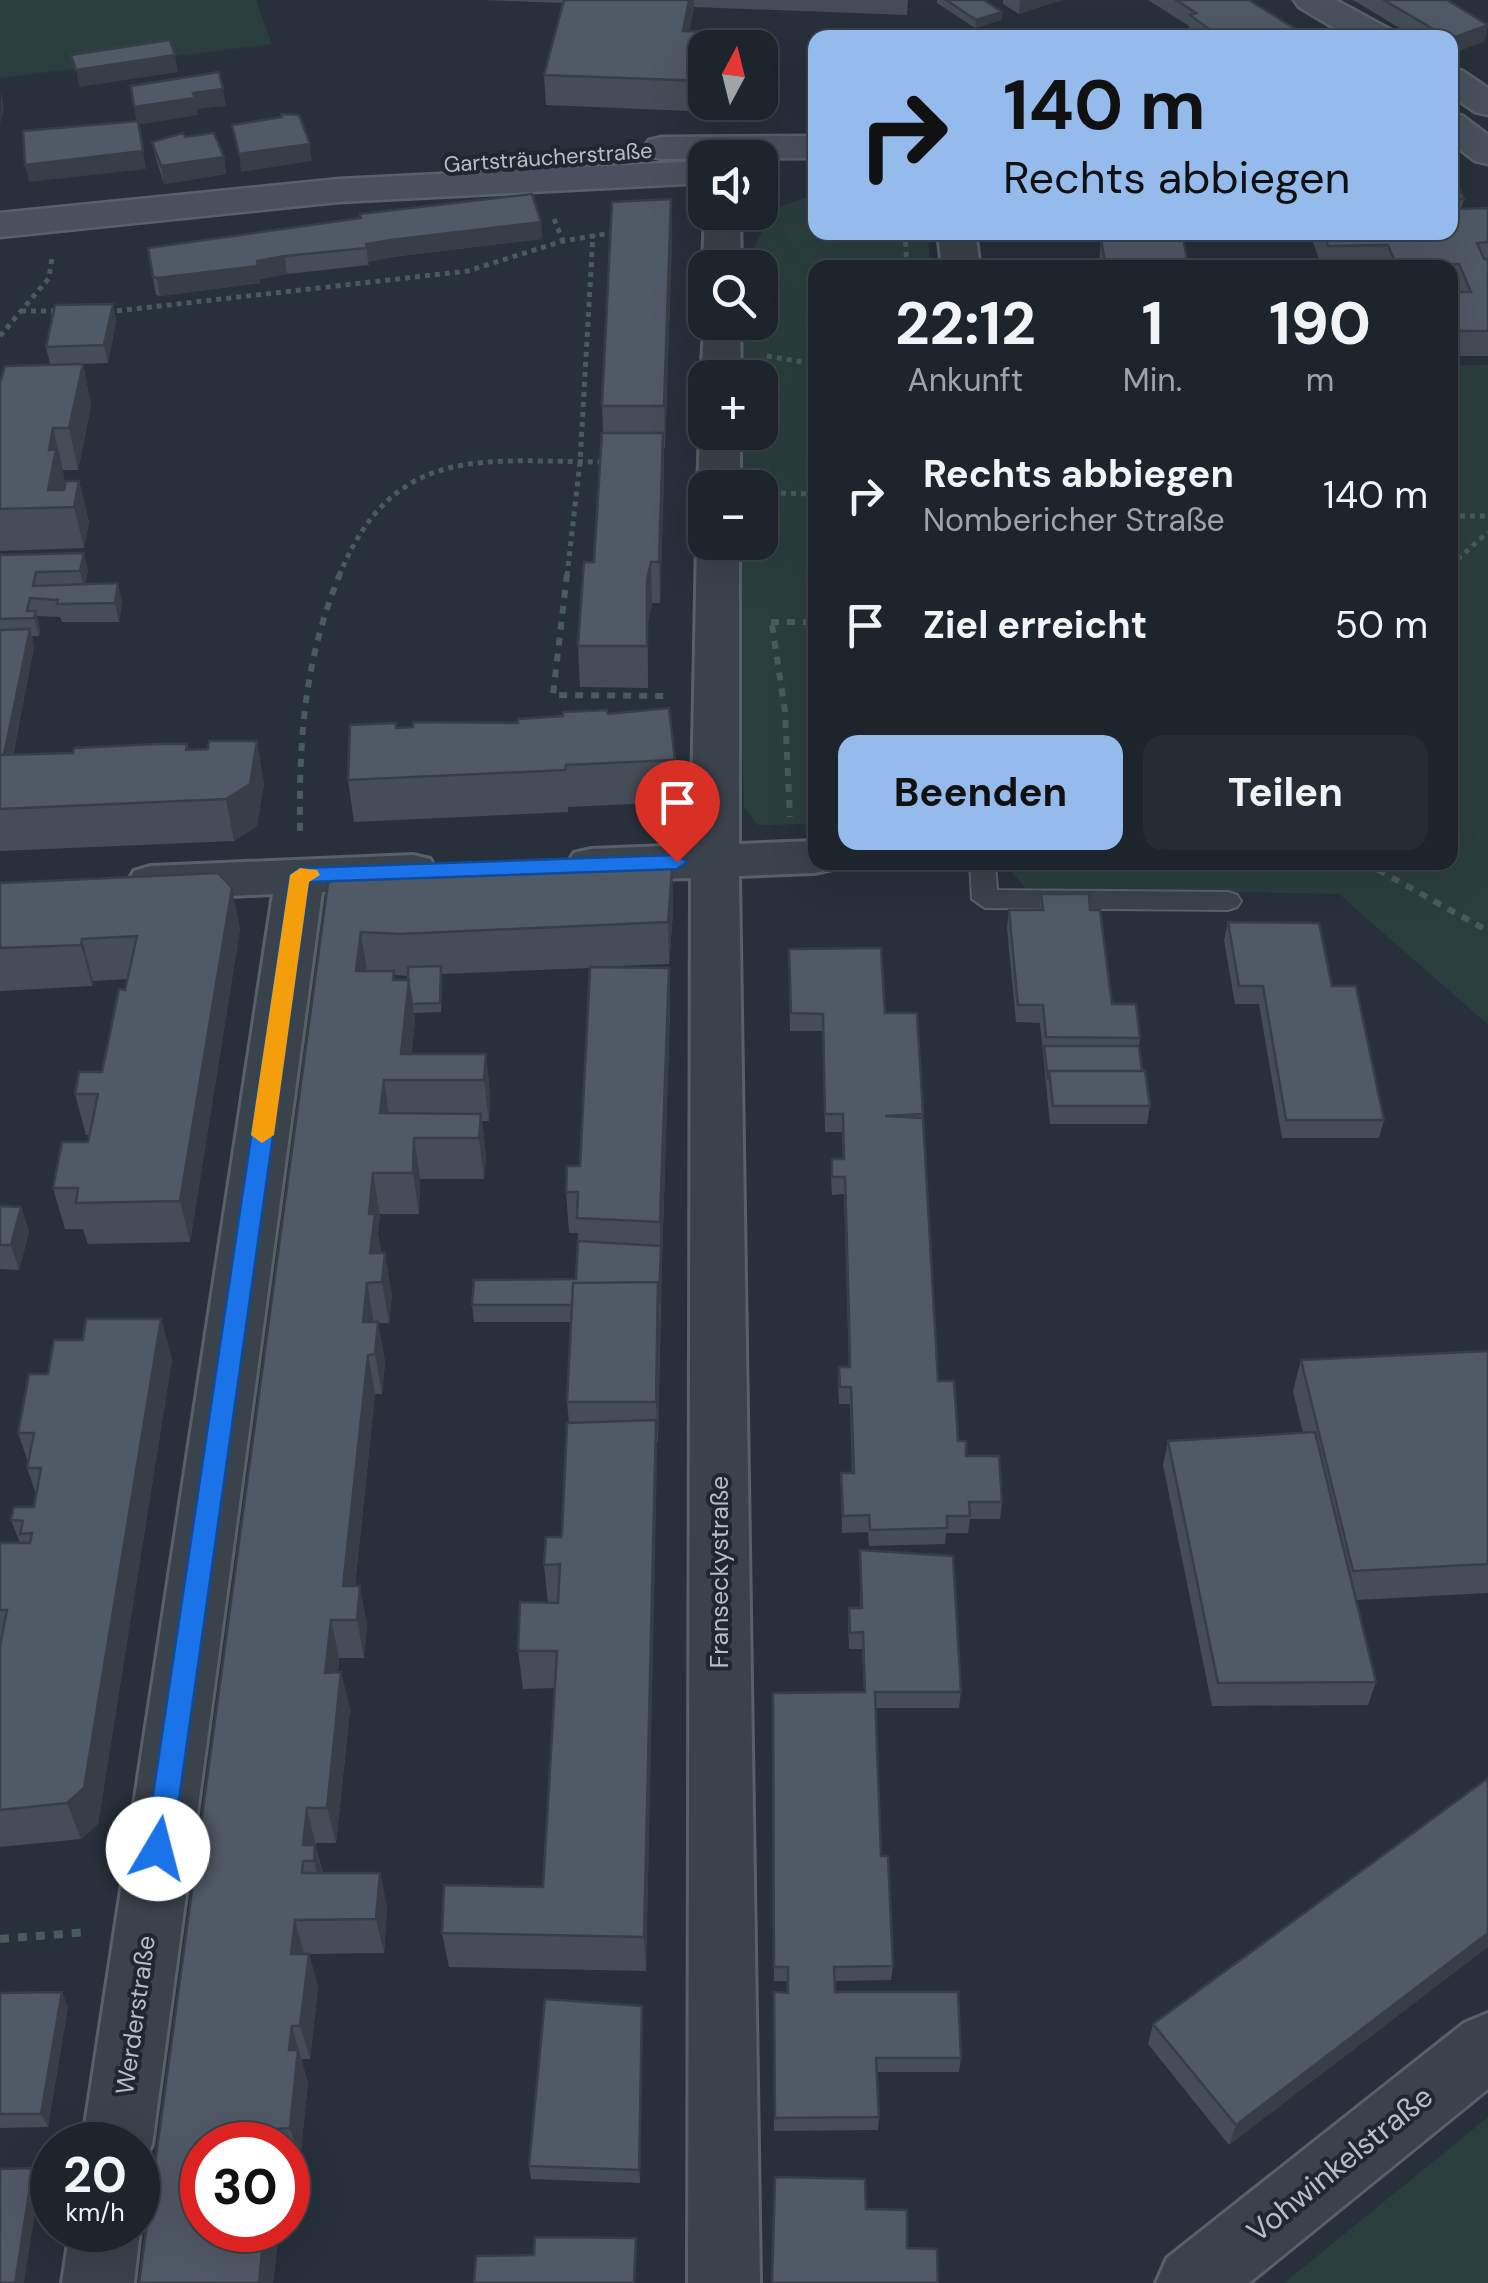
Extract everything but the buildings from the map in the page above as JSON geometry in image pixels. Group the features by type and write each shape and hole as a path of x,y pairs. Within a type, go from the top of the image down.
{"street":[{"path":"1296,5 1319,30"},
{"path":"1296,5 1358,30"},
{"name":"Gartsträucherstraße","path":"778,152 808,148"},
{"name":"Gartsträucherstraße","path":"0,225 688,162"},
{"path":"778,170 808,170"},
{"name":"Franseckystraße","path":"718,560 714,860 724,2283"},
{"path":"557,866 804,857"},
{"path":"112,885 458,870"},
{"name":"Werderstraße","path":"120,2122 300,875"},
{"name":"Vohwinkelstraße","path":"1192,2283 1488,2046"},
{"path":"98,2283 103,2252"}],"lane":[{"path":"983,870 985,900 1228,901"}],"path":[{"path":"0,336 50,278 56,222"},
{"path":"99,312 468,271 563,241 628,232"},
{"path":"594,235 580,462 553,695 717,697"},
{"path":"21,311 60,312"},
{"path":"300,875 300,728 307,685 341,562 381,505 404,484 454,468 620,462"},
{"path":"778,494 808,494"},
{"path":"1458,516 1488,516"},
{"path":"1458,559 1488,532"},
{"path":"771,604 804,857"},
{"path":"1378,870 1488,931"},
{"path":"0,1939 147,1926"}],"shaded area":[{"path":"0,0 256,0 272,44 0,78"},
{"path":"808,197 808,240 928,240 930,260 808,260 808,824 758,825 744,807 742,560 778,560 778,470 743,470 743,450 778,450 778,360 742,360 742,340 778,340 778,250 752,250 763,230 778,230 778,208"},
{"path":"1458,365 1488,365 1488,1025 1339,894 1025,888 1010,870 1458,870"},
{"path":"1488,2117 1488,2283 1284,2283"}],"slow traffic":[{"path":"262,1135 300,875 310,875"}],"route":[{"path":"158,1849 300,875 677,862"}]}
